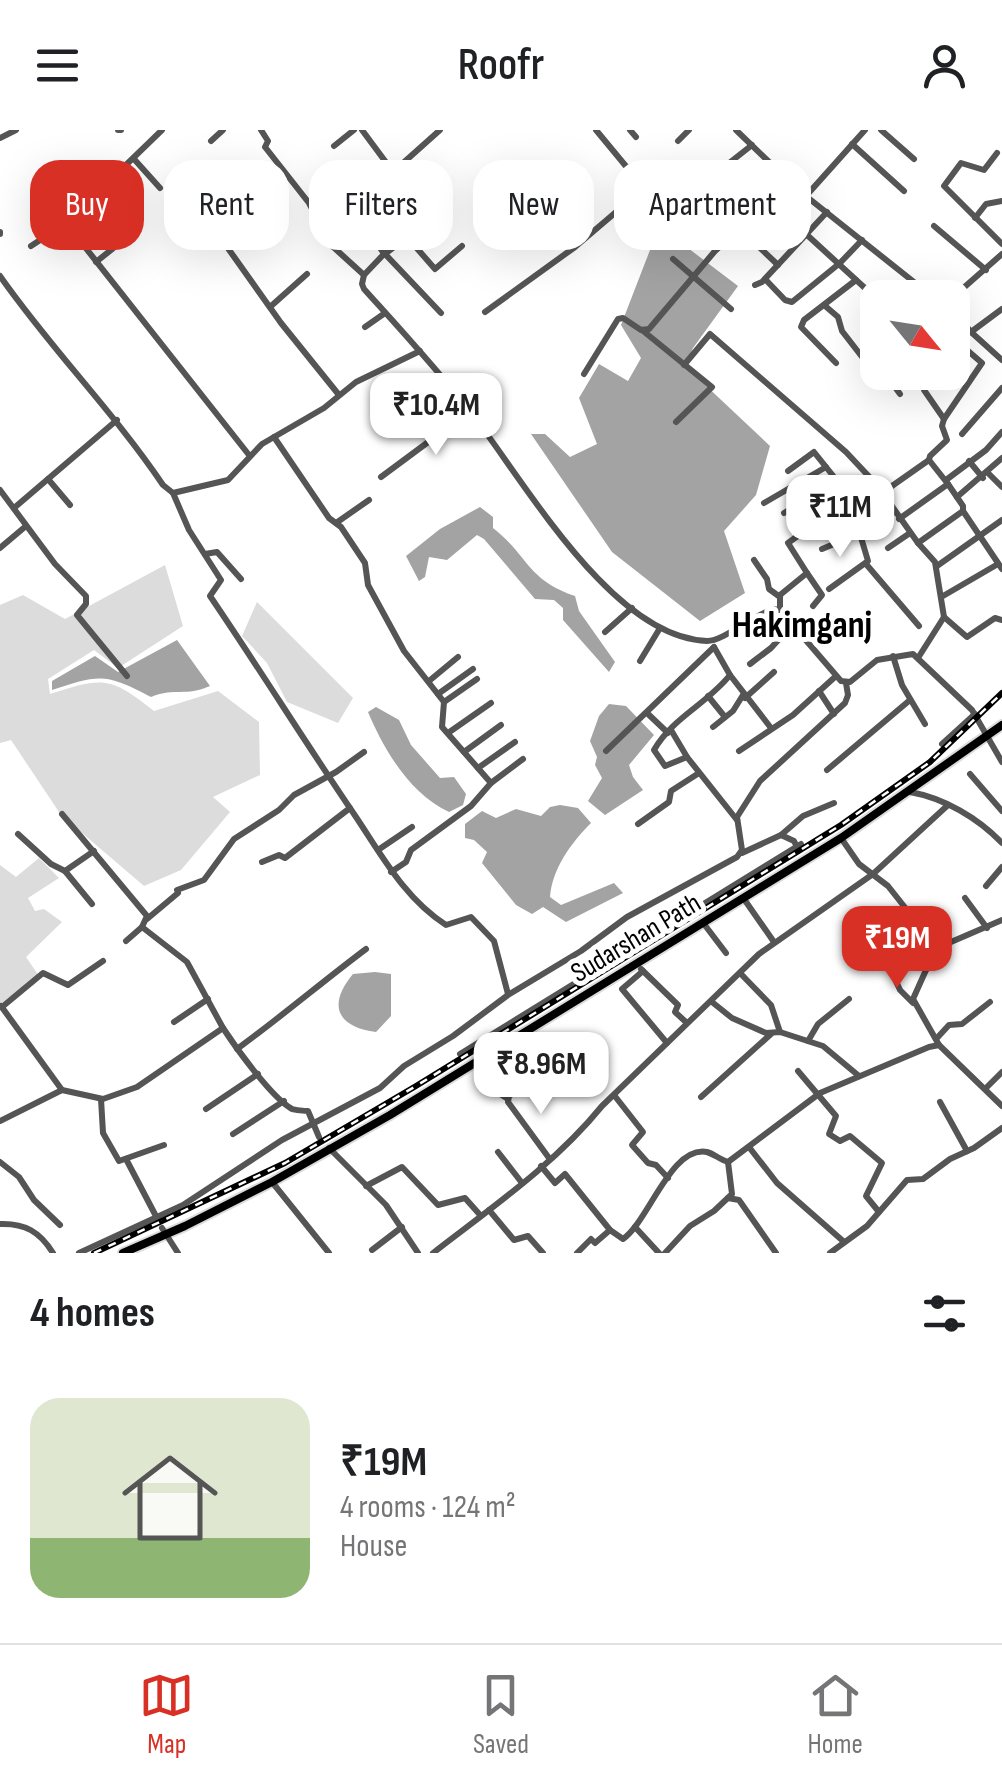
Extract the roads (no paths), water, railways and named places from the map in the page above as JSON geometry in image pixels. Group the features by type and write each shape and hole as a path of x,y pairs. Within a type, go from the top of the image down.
{"main road":[{"name":"Sudarshan Path","path":"127,1252 161,1225 272,1182 627,976 910,792 1002,725"}],"street":[{"path":"0,138 16,130"},
{"path":"160,188 134,158 162,130"},
{"path":"211,141 223,130"},
{"path":"261,130 268,141 266,147 309,203 326,237 364,275"},
{"path":"334,146 354,130"},
{"path":"362,130 384,160"},
{"path":"406,160 440,130"},
{"path":"596,130 621,160"},
{"path":"630,130 636,137"},
{"path":"678,141 690,130"},
{"path":"736,130 766,160"},
{"path":"811,190 865,130"},
{"path":"881,130 914,159"},
{"path":"852,144 904,191"},
{"path":"734,160 752,146"},
{"path":"997,153 984,170 961,163 945,183 946,191 1002,244"},
{"path":"811,200 912,280"},
{"path":"976,218 986,204 1002,200"},
{"path":"811,229 827,212"},
{"path":"485,312 614,215"},
{"path":"934,226 986,270"},
{"path":"462,246 435,269 407,236 364,275 364,289 470,411 577,558 660,628 675,636 714,644"},
{"path":"811,238 860,284"},
{"path":"765,279 785,300 792,302 862,240"},
{"path":"87,250 250,455"},
{"path":"96,262 111,250"},
{"path":"229,250 339,394"},
{"path":"381,250 441,313"},
{"path":"640,330 652,327 716,250"},
{"path":"763,250 778,264"},
{"path":"755,285 791,250"},
{"path":"970,283 1002,254"},
{"path":"673,258 731,309"},
{"path":"270,307 307,274"},
{"path":"0,276 41,334 117,420 173,493 222,582 210,596 391,872 420,905 444,924 472,918 494,941 508,994"},
{"path":"836,363 801,327 856,280"},
{"path":"824,305 838,318 842,331 860,355"},
{"path":"1002,309 971,332 1002,360"},
{"path":"365,327 385,313"},
{"path":"584,374 622,318 712,390 676,422"},
{"path":"684,365 710,334 822,430 879,489 937,566 944,617 918,658"},
{"path":"173,493 228,480 250,455 274,437 324,408 356,382 420,351"},
{"path":"970,354 982,362 970,380"},
{"path":"962,434 1002,388"},
{"path":"897,390 900,394"},
{"path":"924,390 944,419"},
{"path":"813,606 822,595 788,543 814,524 824,526 854,502 930,460 932,451 948,437 942,426 944,419 963,390"},
{"path":"380,476 470,411"},
{"path":"14,508 117,420"},
{"path":"822,549 897,515 947,482 1002,432"},
{"path":"274,437 368,567 368,585 404,651 444,702 441,724 491,783"},
{"path":"788,471 812,452 854,502"},
{"path":"957,497 1002,458"},
{"path":"930,460 1000,566 942,597"},
{"path":"969,461 1001,484"},
{"path":"764,503 826,467"},
{"path":"48,479 70,505"},
{"path":"784,512 836,482"},
{"path":"0,490 55,564 86,596 86,604 77,615 128,676"},
{"path":"336,523 370,500"},
{"path":"918,543 963,511"},
{"path":"937,566 1001,523"},
{"path":"0,548 26,526"},
{"path":"888,548 910,533"},
{"path":"829,589 866,564 868,558 860,534"},
{"path":"205,554 219,552 241,579"},
{"path":"754,560 767,578 769,589 780,597"},
{"path":"866,564 919,626"},
{"path":"736,820 760,780 848,698 846,683 780,610 780,597 807,573"},
{"path":"605,632 632,608"},
{"path":"606,752 714,644 770,609 780,610"},
{"path":"944,617 967,637 995,618 1002,620"},
{"path":"750,664 792,625"},
{"path":"640,661 660,628"},
{"path":"714,644 744,696 771,728"},
{"path":"846,683 876,660 907,653 918,658 975,714 1002,762"},
{"path":"893,656 910,700 925,724"},
{"path":"428,681 458,657"},
{"path":"438,694 473,670"},
{"path":"713,727 774,672"},
{"path":"687,757 668,766 656,756 654,748 674,721 730,675"},
{"path":"739,751 836,676"},
{"path":"444,702 478,679"},
{"path":"819,692 834,714"},
{"path":"708,696 725,717"},
{"path":"827,770 910,700"},
{"path":"448,733 491,703"},
{"path":"647,712 670,731 736,820 742,853"},
{"path":"942,744 975,714"},
{"path":"464,752 501,725"},
{"path":"478,768 515,742"},
{"path":"126,941 178,892 204,880 234,839 364,752"},
{"path":"391,872 406,862 411,850 471,806 491,783 523,759"},
{"path":"638,824 669,802 670,791 699,772"},
{"path":"970,774 1002,811"},
{"path":"929,779 929,795"},
{"path":"910,792 929,795 948,805 978,822 1002,843"},
{"path":"79,1253 161,1225 314,1123 380,1088 404,1066 453,1036 508,994 581,951 627,917 781,835 803,816 834,802"},
{"path":"433,1253 523,1183 584,1128 614,1094 774,942 872,874 948,805"},
{"path":"262,862 279,855 285,858 350,808"},
{"path":"62,814 147,919"},
{"path":"378,850 412,827"},
{"path":"18,834 51,864 65,870 92,904"},
{"path":"460,1054 799,845 781,835"},
{"path":"841,838 856,860 888,886 940,943 948,946"},
{"path":"65,870 94,851"},
{"path":"986,886 1002,866"},
{"path":"965,898 987,928"},
{"path":"744,899 774,942"},
{"path":"914,1003 924,975 948,946 1002,920"},
{"path":"704,924 726,953"},
{"path":"142,927 187,962 236,1049 294,1110 308,1111 319,1137"},
{"path":"236,1049 366,949"},
{"path":"883,953 900,990 914,1003 938,1042 1002,1106"},
{"path":"103,961 68,985 44,972 1,1006 62,1090 101,1100 136,1087 223,1028"},
{"path":"640,968 678,1005 675,1012 688,1023"},
{"path":"740,973 770,1005 776,1032"},
{"path":"627,976 622,989 667,1044"},
{"path":"174,1022 208,999"},
{"path":"808,1041 818,1024 849,999"},
{"path":"712,1002 732,1018 832,1051 859,1076"},
{"path":"730,1160 820,1093 938,1042 949,1025 962,1024 990,1002"},
{"path":"702,1096 776,1032"},
{"path":"482,1059 497,1092 508,1099 549,1158"},
{"path":"798,1071 820,1093 837,1120 829,1134 836,1141 850,1136 882,1163 866,1196 879,1212"},
{"path":"985,1089 1002,1072"},
{"path":"206,1109 258,1074"},
{"path":"508,1099 536,1077"},
{"path":"0,1121 62,1090"},
{"path":"614,1094 643,1132 632,1145 668,1178"},
{"path":"101,1100 103,1133 116,1159 126,1160 164,1145"},
{"path":"233,1134 284,1101"},
{"path":"940,1102 967,1152"},
{"path":"830,1253 864,1228 906,1180 924,1179 1002,1128"},
{"path":"748,1147 777,1183 843,1241"},
{"path":"329,1148 402,1227 418,1253"},
{"path":"498,1152 523,1183"},
{"path":"541,1166 555,1183 565,1174 610,1230 623,1239 682,1158 704,1152 730,1160"},
{"path":"126,1160 178,1253"},
{"path":"635,1227 662,1253 728,1198 733,1190 730,1160"},
{"path":"0,1162 19,1177 34,1200 60,1225"},
{"path":"366,1186 402,1168 438,1206 465,1198 481,1216"},
{"path":"272,1182 329,1253"},
{"path":"728,1198 740,1200 776,1253"},
{"path":"489,1210 514,1240 528,1236 543,1253"},
{"path":"0,1224 25,1226 44,1239 53,1253"},
{"path":"372,1250 402,1227"},
{"path":"576,1253 591,1239 595,1243 610,1230"}],"railway":[{"path":"94,1253 285,1163 841,825 930,762 1002,693"}],"district":[{"name":"Hakimganj","path":"802,625"}]}
